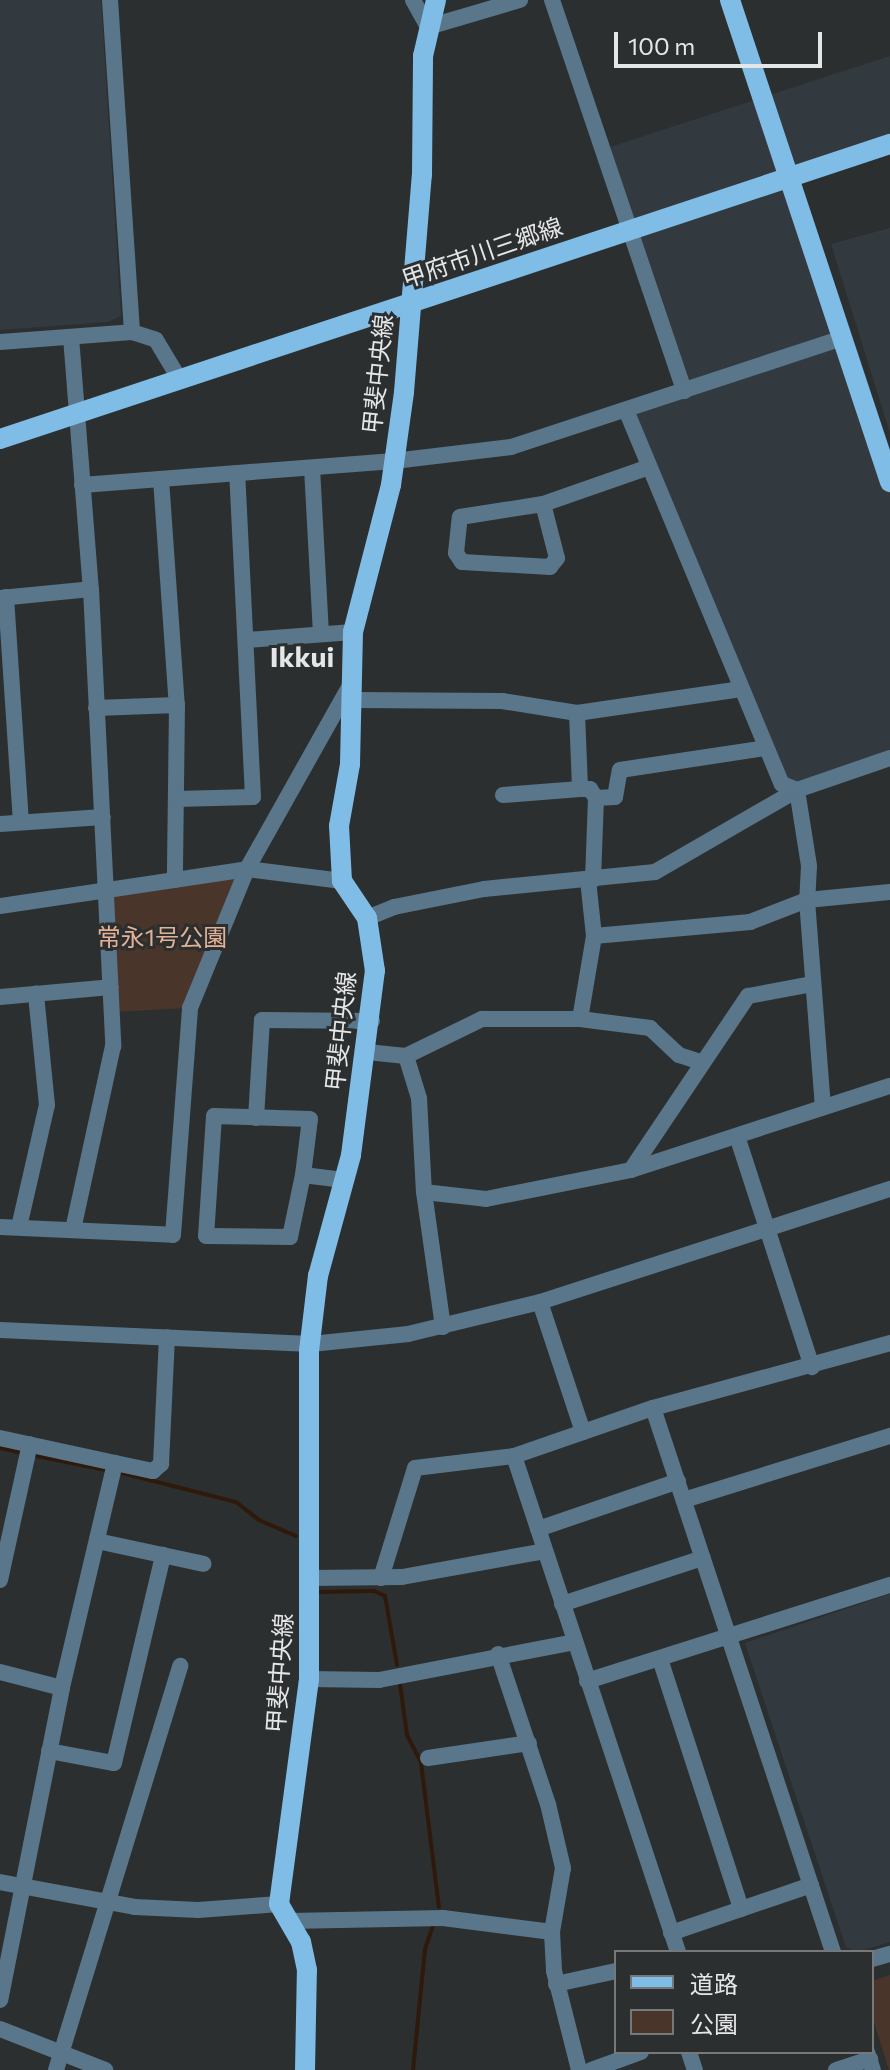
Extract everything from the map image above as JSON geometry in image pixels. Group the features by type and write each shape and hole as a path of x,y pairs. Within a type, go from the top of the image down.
{"main road":[{"name":"甲斐中央線","path":"284,1912 309,1679 311,1344 318,1276 344,1180 367,1052 375,971 367,918 342,881 339,826 353,690 353,632 394,461 411,304 428,27 436,0"},
{"path":"730,0 890,482"},
{"name":"甲府市川三郷線","path":"0,439 890,144"},
{"path":"284,1912 301,1942 307,1970 305,2070"}],"street":[{"path":"110,0 132,332"},
{"path":"413,0 428,27 520,0"},
{"path":"552,0 684,391"},
{"path":"0,342 132,332 156,340 180,380"},
{"path":"71,337 91,589 113,1046 73,1229"},
{"path":"82,485 394,461 511,447 843,338"},
{"path":"626,410 765,748 782,784 797,790"},
{"path":"543,504 557,558 550,567 462,562 456,553 460,517 543,504 649,467"},
{"path":"312,468 321,634"},
{"path":"176,799 253,797 237,473"},
{"path":"161,479 177,705 175,880"},
{"path":"21,822 3,597 91,589"},
{"path":"246,640 353,632"},
{"path":"0,1227 173,1235 190,1008 247,869 353,690 502,701 577,713 741,689"},
{"path":"96,708 177,705"},
{"path":"577,713 580,789"},
{"path":"596,798 615,797 620,770 765,748"},
{"path":"367,918 394,907 484,889 655,872 797,790 890,758"},
{"path":"503,795 590,789 596,798 590,880 594,936 580,1019"},
{"path":"797,790 809,866 807,900 823,1107"},
{"path":"0,824 103,817"},
{"path":"0,906 247,869 342,881"},
{"path":"594,936 750,922 807,900 890,892"},
{"path":"631,1170 748,996 813,984"},
{"path":"0,997 111,987"},
{"path":"19,1227 47,1105 36,994"},
{"path":"367,1052 406,1056 482,1019 580,1019 650,1028 679,1055 701,1062"},
{"path":"256,1118 262,1020 372,1021"},
{"path":"406,1056 419,1098 424,1192 443,1327"},
{"path":"424,1192 486,1199 631,1170 890,1086"},
{"path":"214,1116 310,1119 303,1175 290,1237 206,1236 214,1116"},
{"path":"737,1136 812,1367"},
{"path":"303,1175 344,1180"},
{"path":"0,1330 311,1344 443,1327 540,1302 890,1189"},
{"path":"540,1302 583,1432"},
{"path":"0,1438 153,1471 161,1464 167,1337"},
{"path":"381,1578 415,1468 514,1456 653,1408 812,1367 890,1343"},
{"path":"653,1408 832,1950"},
{"path":"684,1500 890,1436"},
{"path":"0,1580 30,1444"},
{"path":"514,1456 677,1950"},
{"path":"0,2000 62,1688 115,1463"},
{"path":"538,1529 678,1481"},
{"path":"97,1541 204,1564"},
{"path":"309,1578 381,1578 545,1551"},
{"path":"49,1751 114,1763 163,1555"},
{"path":"562,1604 703,1558"},
{"path":"587,1681 890,1585"},
{"path":"309,1679 379,1680 498,1654 574,1642"},
{"path":"498,1654 529,1743 563,1868 552,1932 556,1984 579,2070"},
{"path":"660,1659 741,1909"},
{"path":"58,2062 180,1666"},
{"path":"0,1672 62,1688"},
{"path":"428,1758 529,1743"},
{"path":"0,1882 108,1905 443,1918 552,1932"},
{"path":"671,1933 811,1885"},
{"path":"556,1984 614,1971"},
{"path":"0,2029 58,2062 105,2070"},
{"path":"591,2070 635,2054"},
{"path":"836,2070 870,2060"}],"shaded area":[{"path":"0,0 101,0 121,316 108,322 0,330"},
{"path":"890,56 890,144 790,176 890,482 890,758 797,790 782,784 626,410 684,391 604,149"},
{"path":"890,228 890,433 831,244"},
{"path":"890,1594 890,1942 864,1950 846,1947 745,1643"}],"green space":[{"name":"常永1号公園","path":"247,869 190,1008 112,1012 107,891"},
{"path":"890,1975 890,2070 874,2022 874,1980"}],"waterway":[{"path":"0,1448 24,1453"},
{"path":"37,1456 105,1470"},
{"path":"122,1473 236,1502 259,1520 296,1536"},
{"path":"318,1592 374,1591 385,1596 397,1665"},
{"path":"400,1684 407,1735 421,1763 439,1907"},
{"path":"413,2070 425,1949 434,1923"}],"district":[{"name":"Ikkui","path":"302,656"}]}
